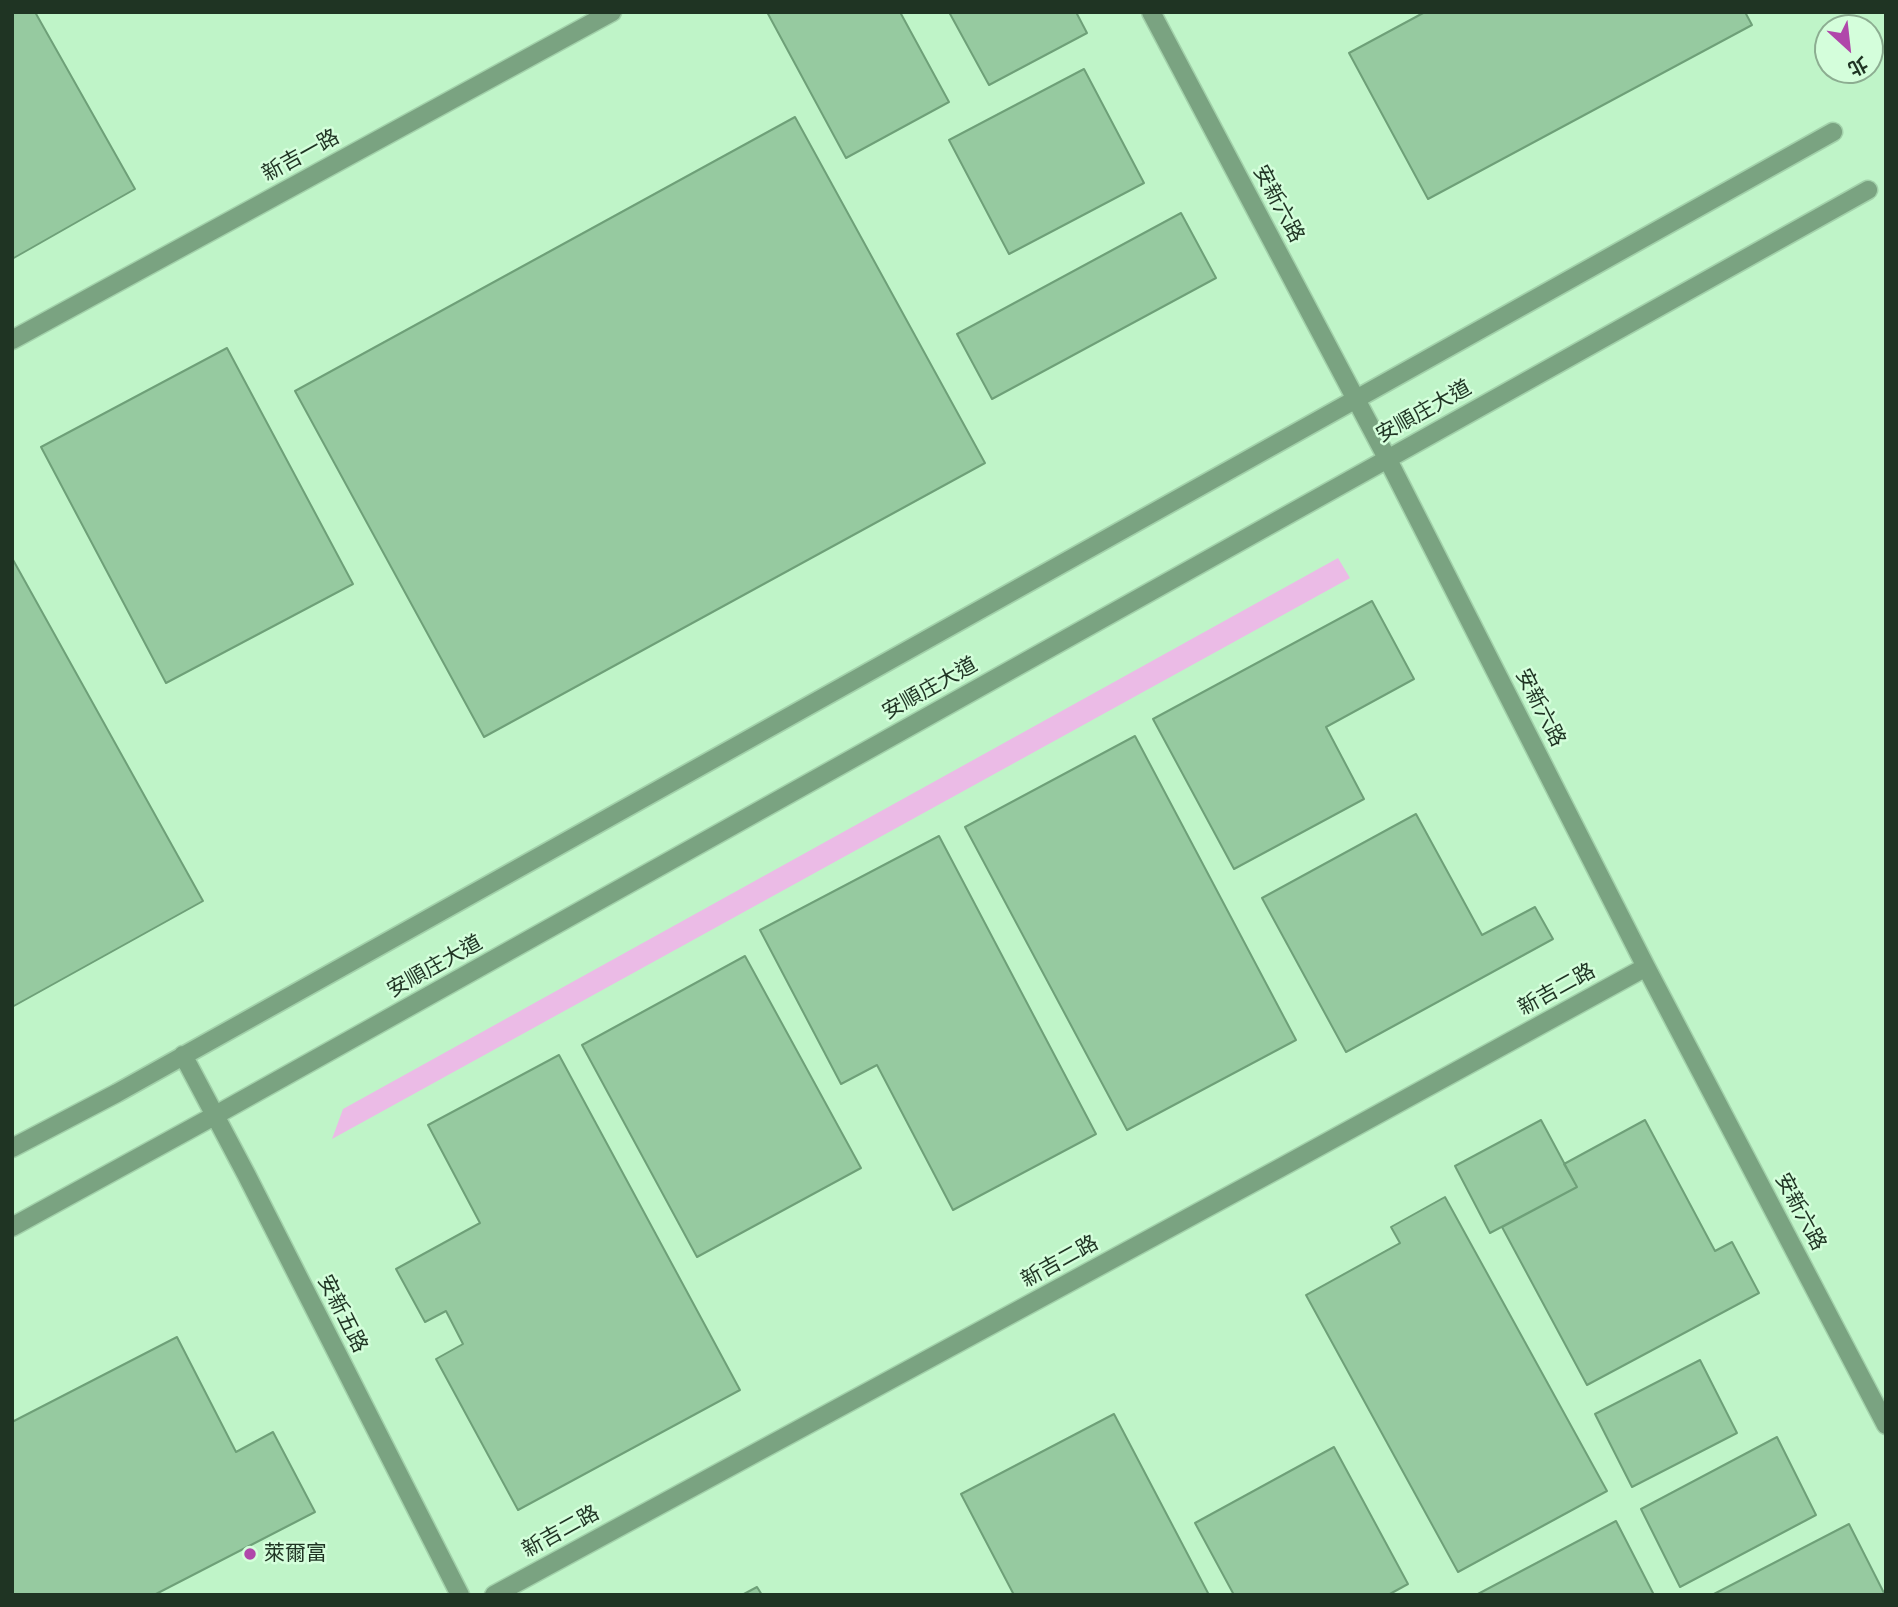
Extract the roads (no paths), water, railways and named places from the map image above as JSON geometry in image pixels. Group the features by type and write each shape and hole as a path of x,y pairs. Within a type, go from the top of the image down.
{"street":[{"name":"新吉一路","path":"12,340 612,12"},
{"name":"安新六路","path":"1151,12 1387,458 1646,967 1886,1425"},
{"path":"12,1148 183,1055 1833,132"},
{"name":"安順庄大道","path":"12,1227 1868,190"},
{"name":"新吉二路","path":"494,1595 1646,967"},
{"name":"安新五路","path":"183,1055 460,1595"}],"place":[{"name":"萊爾富","path":"250,1554"}]}
